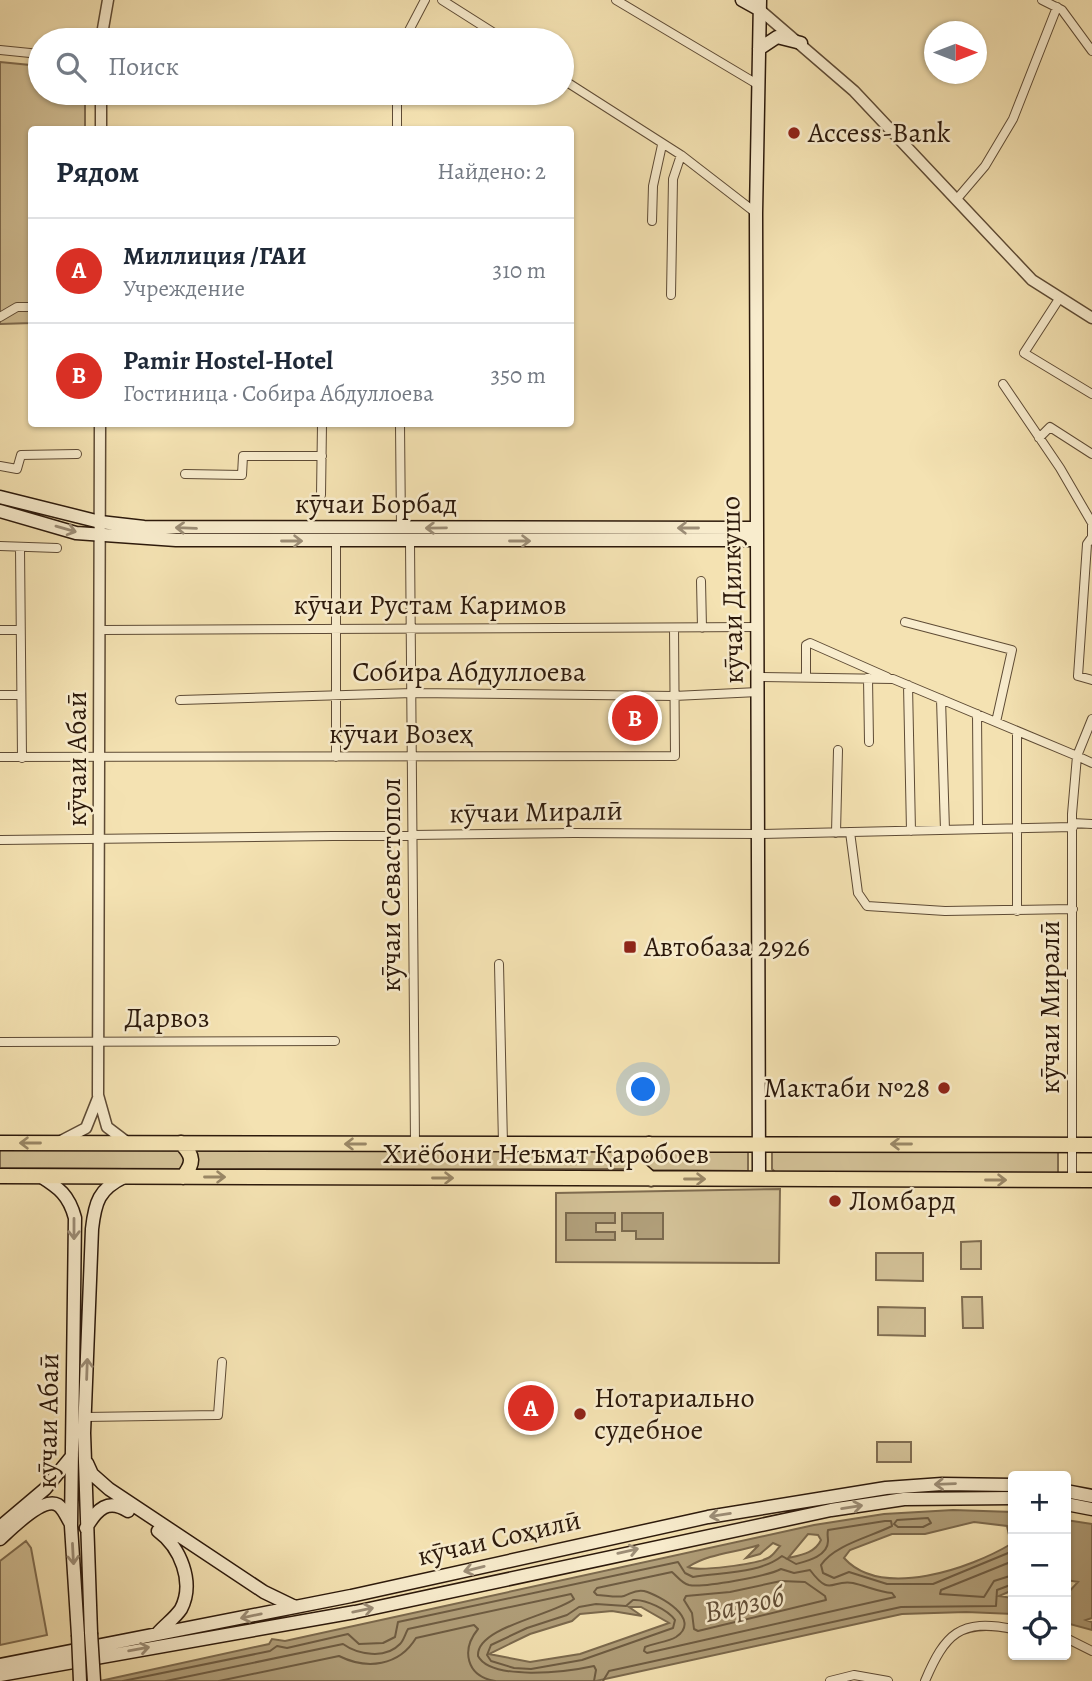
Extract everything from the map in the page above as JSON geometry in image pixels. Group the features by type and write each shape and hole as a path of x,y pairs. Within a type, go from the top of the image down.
{"highway":[{"name":"Хиёбони Неъмат Қаробоев","path":"0,1143 1092,1145"},
{"path":"181,1143 192,1157 192,1163 183,1177"},
{"path":"649,1144 635,1158 635,1165 651,1178"},
{"name":"Хиёбони Неъмат Қаробоев","path":"0,1177 1092,1180"}],"main road":[{"path":"742,0 760,5"},
{"name":"кӯчаи Дилкушо","path":"759,1179 756,213 760,5"},
{"path":"759,49 777,37 801,43"},
{"name":"кӯчаи Борбад","path":"0,497 100,529 336,541 756,534"},
{"name":"кӯчаи Борбад","path":"0,511 76,533 100,529 401,529 756,534"},
{"name":"кӯчаи Абаӣ","path":"40,1176 62,1190 71,1202 75,1218 79,1457 86,1528 85,1634 80,1681"},
{"name":"кӯчаи Абаӣ","path":"93,1681 71,1526 85,1417 94,1204 101,1191 124,1177"},
{"path":"0,1527 79,1457 92,1474 109,1489 264,1591 295,1607"},
{"name":"кӯчаи Соҳилӣ","path":"0,1665 295,1607 708,1517 886,1488 942,1484 1008,1485"},
{"path":"1071,1492 1092,1496"},
{"name":"кӯчаи Соҳилӣ","path":"0,1675 355,1612 562,1566 876,1503 932,1498 1008,1499"},
{"path":"0,1539 41,1505 53,1503 61,1507 71,1526"},
{"path":"86,1528 102,1507 116,1503 171,1541 183,1563 184,1601 180,1611 157,1633"},
{"path":"1071,1505 1092,1509"},
{"path":"558,1548 553,1555 554,1560 562,1566"},
{"path":"520,1558 525,1569 524,1575"}],"street":[{"path":"103,28 108,0"},
{"path":"410,28 425,0"},
{"path":"443,0 486,28"},
{"path":"616,0 757,83"},
{"path":"1042,0 1062,10 1092,51"},
{"path":"760,5 883,121 1032,280 1092,318"},
{"path":"956,200 985,166 1013,119 1057,7"},
{"path":"0,50 28,53"},
{"path":"574,87 681,155 756,213"},
{"path":"101,105 101,126"},
{"path":"397,105 397,126"},
{"path":"652,221 653,186 662,145"},
{"path":"671,295 673,179 681,155"},
{"path":"1059,299 1024,353 1092,394"},
{"path":"0,317 17,307 28,307"},
{"path":"1003,384 1092,523 1078,676 1092,680"},
{"name":"кӯчаи Абаӣ","path":"100,427 102,630 99,1095 107,1127 113,1135 129,1143"},
{"path":"321,495 322,427"},
{"path":"400,427 401,529"},
{"path":"1039,438 1050,427 1092,454"},
{"path":"0,466 17,469 22,455 77,454"},
{"path":"185,474 242,475 243,456 321,456"},
{"path":"336,541 336,757"},
{"name":"кӯчаи Севастопол","path":"410,541 415,1144"},
{"path":"0,546 57,548"},
{"path":"20,548 22,758"},
{"path":"701,581 702,628"},
{"path":"1082,617 1092,618"},
{"path":"905,622 1012,650 996,722"},
{"name":"кӯчаи Рустам Каримов","path":"102,630 758,627"},
{"name":"кӯчаи Возеҳ","path":"0,757 100,759 675,756 674,628"},
{"path":"0,630 20,630"},
{"path":"806,677 806,645 810,643 1092,763"},
{"path":"758,677 893,679"},
{"path":"868,678 869,742"},
{"path":"908,685 911,831"},
{"name":"Собира Абдуллоева","path":"180,700 413,693 674,696 758,692"},
{"path":"0,695 21,695"},
{"path":"941,699 945,830"},
{"path":"976,714 978,829"},
{"name":"кӯчаи Миралӣ","path":"1072,1180 1072,825 1077,756 1092,719"},
{"path":"1017,731 1017,911"},
{"path":"836,832 838,750"},
{"path":"1072,825 1092,824"},
{"name":"кӯчаи Миралӣ","path":"0,840 574,833 758,834 1072,825"},
{"path":"850,832 858,893 867,906 1017,911 1073,909"},
{"path":"499,964 503,1144"},
{"name":"Дарвоз","path":"0,1042 335,1041"},
{"name":"кӯчаи Абаӣ","path":"57,1143 86,1128 99,1095"},
{"path":"85,1417 218,1415 222,1362"},
{"path":"925,1681 940,1649 958,1630 972,1626 1008,1629"},
{"path":"1071,1640 1092,1651"},
{"path":"830,1681 854,1675 888,1681"}],"shaded area":[{"path":"0,62 28,65 28,105 85,105 85,126 28,126 28,323 0,324"},
{"path":"0,1149 180,1150 185,1161 182,1169 0,1168"},
{"path":"195,1149 631,1151 631,1169 195,1169"},
{"path":"1058,1150 1058,1173 776,1173 772,1169 772,1151"},
{"path":"647,1151 748,1151 748,1171 649,1170 642,1161"},
{"path":"780,1189 779,1263 556,1262 556,1193"},
{"path":"981,1241 981,1269 961,1269 961,1242"},
{"path":"876,1253 923,1253 923,1281 876,1280"},
{"path":"962,1297 982,1297 983,1328 963,1328"},
{"path":"878,1307 925,1308 925,1336 878,1335"},
{"path":"877,1442 911,1442 911,1462 877,1462"},
{"path":"26,1541 31,1548 47,1635 0,1645 0,1561"}],"water":[{"path":"566,1213 615,1213 615,1223 596,1223 596,1232 615,1232 615,1240 566,1240"},
{"path":"622,1213 663,1213 663,1239 636,1239 636,1231 622,1231"},
{"name":"Варзоб","path":"953,1510 1008,1512 1008,1530 1007,1526 974,1522 925,1534 892,1534 850,1550 844,1558 860,1570 880,1577 903,1578 951,1570 1008,1546 1008,1592 999,1596 1008,1597 1008,1614 902,1614 596,1681 100,1681 269,1644 272,1639 285,1641 814,1525 884,1514","holes":["808,1534 818,1535 821,1540 815,1548 788,1558","773,1543 780,1546 770,1557 752,1563 715,1568 688,1567 714,1556 759,1545 746,1558 760,1554","629,1607 641,1607 669,1623 580,1654 530,1662 489,1654 530,1634 572,1621 580,1614 612,1611 642,1616"]},
{"path":"1071,1521 1092,1524 1092,1618 1086,1620 1092,1622 1092,1630 1071,1624 1071,1590 1078,1582 1071,1581"}],"place":[{"name":"Access-Bank","path":"794,133"},
{"name":"Pamir Hostel-Hotel","path":"635,718"},
{"name":"Автобаза 2926","path":"630,947"},
{"name":"Мактаби №28","path":"944,1088"},
{"name":"Ломбард","path":"835,1201"},
{"name":"Миллиция /ГАИ","path":"531,1408"},
{"name":"Нотариально судебное","path":"580,1414"}]}
